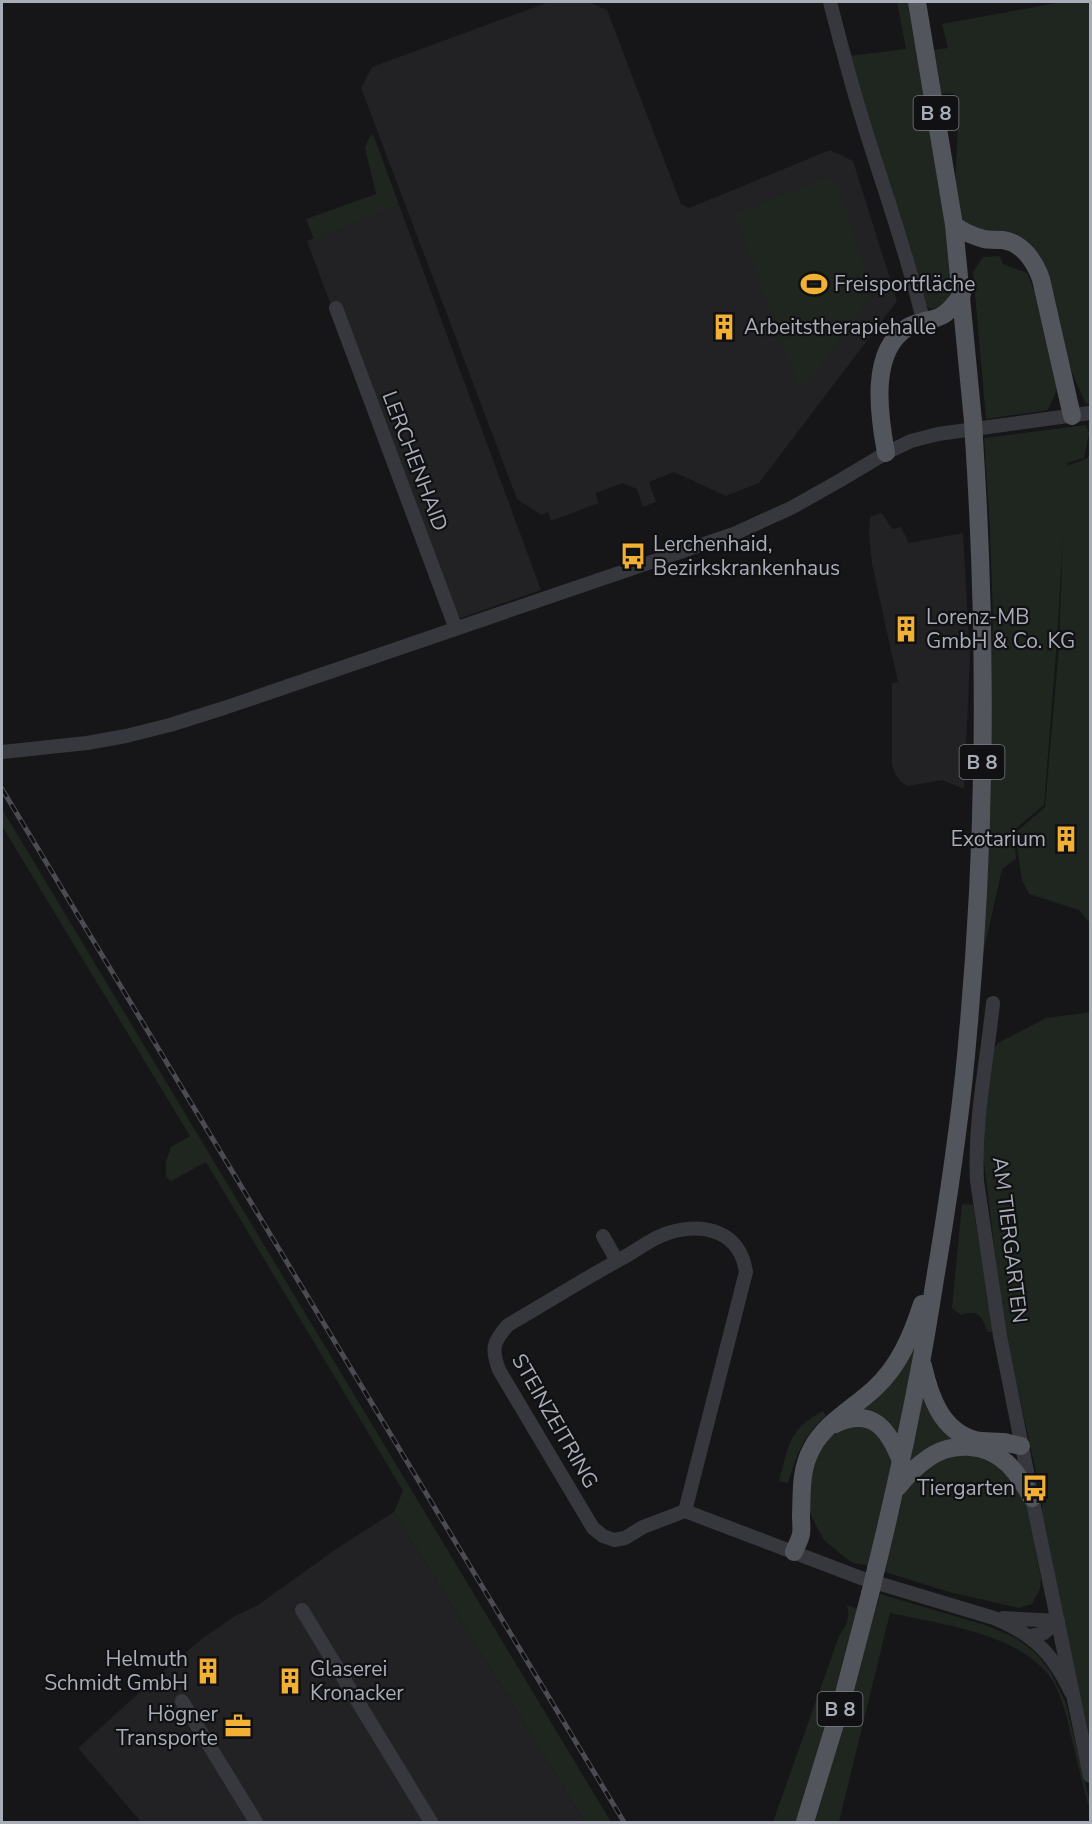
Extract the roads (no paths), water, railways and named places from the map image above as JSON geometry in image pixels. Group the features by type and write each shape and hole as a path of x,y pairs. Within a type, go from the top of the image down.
{"main road":[{"name":"B 8","path":"806,1822 842,1701 870,1594 922,1360 950,1188 975,956 982,784 983,655 981,558 974,430 954,225 917,2"},
{"path":"954,225 968,234 986,240 1006,240 1019,247 1037,267 1081,415"},
{"path":"959,267 972,248 986,240"},
{"path":"886,453 878,396 881,373 891,345 898,334 909,327 932,319 952,308 962,294"},
{"path":"932,319 954,322 965,330"},
{"path":"794,1552 801,1534 803,1470 812,1448 828,1428 878,1386 897,1362 914,1328 939,1251"},
{"path":"922,1360 932,1398 938,1410 956,1430 974,1439 1022,1446"},
{"path":"828,1428 851,1418 874,1421 887,1432 894,1442 901,1461"},
{"path":"895,1489 915,1467 929,1457 952,1447 964,1446 983,1450 1002,1459 1023,1483 1032,1498"},
{"path":"1002,1459 1022,1446"}],"street":[{"path":"830,2 855,96 902,241 932,319"},
{"name":"LERCHENHAID","path":"336,308 456,629"},
{"path":"2,752 126,736 170,725 456,629 736,533 791,508 911,441 938,434 1081,415"},
{"name":"AM TIERGARTEN","path":"993,1003 981,1084 977,1181 1000,1336 1072,1694"},
{"name":"STEINZEITRING","path":"699,1229 715,1231 728,1237 738,1246 744,1259 746,1272 685,1511 643,1527 625,1538 614,1540 603,1536 593,1528 499,1370 493,1354 496,1339 508,1325 666,1233 699,1229"},
{"path":"603,1236 617,1261"},
{"path":"685,1511 861,1578 1015,1626 1045,1649 1056,1663 1072,1694 1090,1776"},
{"path":"302,1610 431,1822"},
{"path":"994,1618 1058,1621"},
{"path":"1030,1636 1044,1633 1058,1621"},
{"path":"182,1701 256,1822"}],"railway":[{"path":"2,789 624,1822"}],"place":[{"name":"Freisportfläche","path":"814,284"},
{"name":"Arbeitstherapiehalle","path":"724,327"},
{"name":"Lerchenhaid, Bezirkskrankenhaus","path":"633,556"},
{"name":"Lorenz-MB GmbH & Co. KG","path":"906,629"},
{"name":"Exotarium","path":"1066,839"},
{"name":"Tiergarten","path":"1035,1488"},
{"name":"Helmuth Schmidt GmbH","path":"208,1671"},
{"name":"Glaserei Kronacker","path":"290,1681"},
{"name":"Högner Transporte","path":"238,1726"}]}
